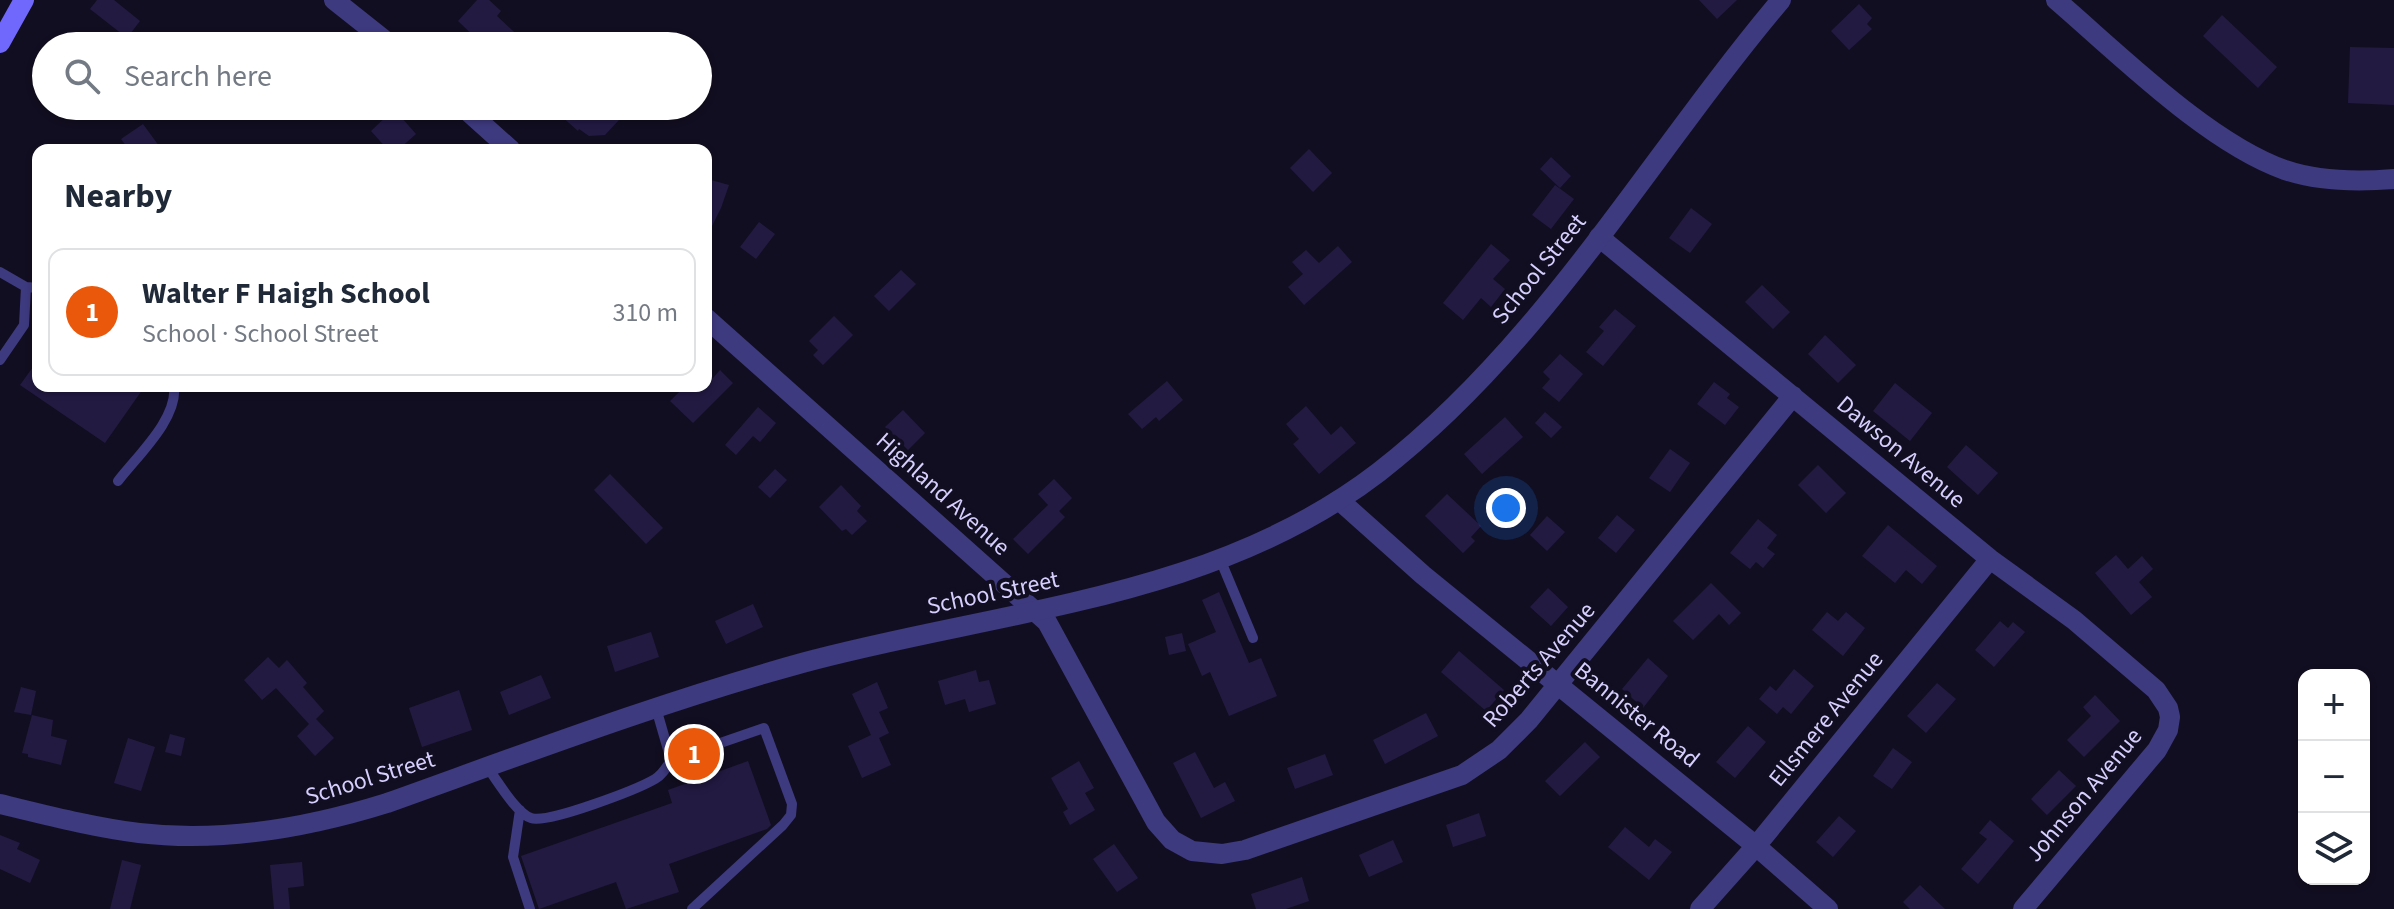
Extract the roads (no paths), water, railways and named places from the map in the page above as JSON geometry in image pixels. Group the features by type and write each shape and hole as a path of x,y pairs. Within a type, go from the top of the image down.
{"main road":[{"path":"0,43 24,0"}],"street":[{"path":"334,0 374,32"},
{"name":"School Street","path":"0,804 69,821 178,836 258,832 339,818 656,708 802,663 1131,588 1220,559 1282,532 1339,500 1409,448 1457,404 1542,310 1781,0"},
{"path":"2056,0 2180,105 2262,160 2311,177 2366,181 2394,179"},
{"path":"478,120 504,144"},
{"name":"Dawson Avenue","path":"1599,237 1990,559 2074,620 2156,690 2168,708"},
{"name":"Highland Avenue","path":"712,323 1047,622 1156,822 1172,840 1192,851"},
{"name":"Roberts Avenue","path":"1192,851 1222,854 1257,847 1462,775 1481,764 1515,736 1559,686 1793,396"},
{"name":"Bannister Road","path":"1339,500 1423,575 1756,846 1828,909"},
{"name":"Ellsmere Avenue","path":"1700,909 1756,846 1990,559"},
{"name":"Johnson Avenue","path":"2023,909 2157,750 2168,730 2168,708"}],"lane":[{"path":"0,272 32,288 24,325 0,360"},
{"path":"118,481 169,416 176,398 175,392"},
{"path":"1220,559 1253,638"},
{"path":"656,708 671,760"},
{"path":"487,767 520,810 531,818 557,816 639,787 664,773 671,760 764,728 792,804 791,815 692,909"},
{"path":"520,810 513,857 530,909"}],"place":[{"name":"Walter F Haigh School","path":"694,754"}]}
